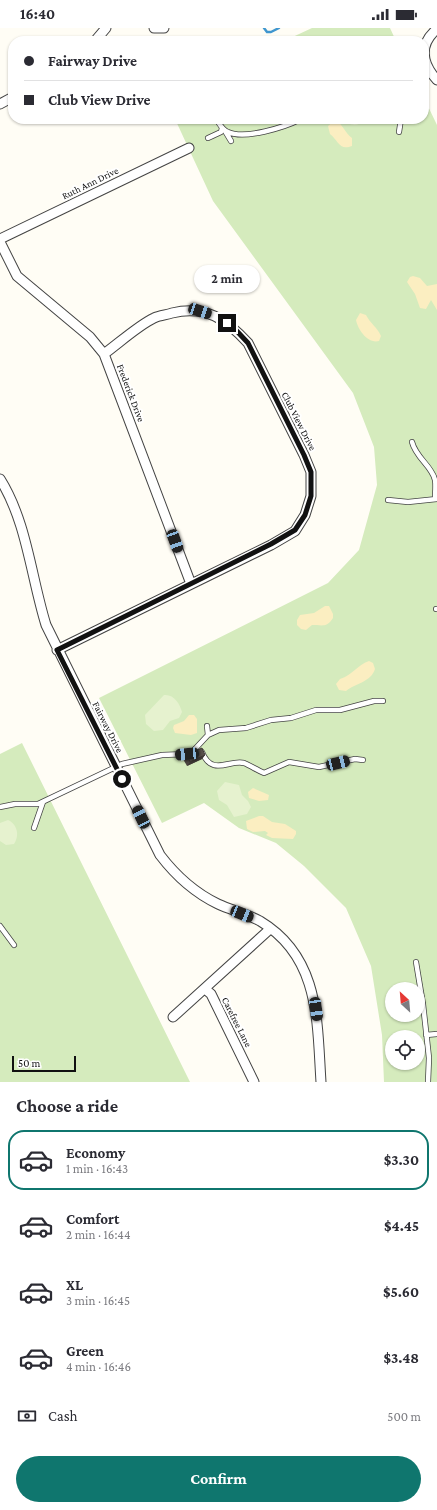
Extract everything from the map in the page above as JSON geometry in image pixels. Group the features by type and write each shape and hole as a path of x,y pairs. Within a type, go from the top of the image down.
{"street":[{"path":"99,36 106,28"},
{"path":"154,28 164,28"},
{"path":"429,37 437,28"},
{"path":"429,70 437,80"},
{"name":"Ruth Ann Drive","path":"0,239 189,148"},
{"name":"Frederick Drive","path":"0,242 17,276 90,337 104,354 191,584"},
{"name":"Club View Drive","path":"57,650 191,584 295,530 305,515 311,496 311,472 304,455 248,343 234,328 220,318 200,311 178,312 155,318 104,354"},
{"name":"Fairway Drive","path":"0,479 8,492 18,516 36,594 46,625 57,650 160,855 175,874 196,892 217,904 260,921 287,944 299,959 314,996 321,1082"},
{"path":"173,1017 270,929"},
{"name":"Carefree Lane","path":"205,989 211,994 254,1082"}],"lane":[{"path":"220,124 231,141"},
{"path":"224,129 239,135 249,135 284,127 290,124"},
{"path":"399,132 400,124"},
{"path":"208,138 224,129"},
{"path":"388,500 408,502 436,499 435,480 428,468 419,458 412,442"},
{"path":"0,807 15,804 38,804 116,767 141,758 187,754 200,744 208,735 219,730 246,728 271,720 291,718 316,710 340,710 374,701 382,701"},
{"path":"207,726 208,735"},
{"path":"200,744 204,756 213,764 220,766 237,762 244,763 264,773 268,779"},
{"path":"264,773 289,762 319,767 355,759 363,760"},
{"path":"34,828 43,802"},
{"path":"0,926 14,945"},
{"path":"416,962 422,992 429,1058 428,1082"},
{"path":"426,1035 437,1034"}],"green space":[{"path":"312,28 390,28 394,36 295,36"},
{"path":"429,108 437,125 437,1082 384,1082 382,1035 371,966 346,908 304,866 276,843 239,828 204,803 162,823 99,698 328,583 359,550 377,485 374,447 353,393 213,201 177,124 429,124"},
{"path":"164,695 174,698 180,706 182,712 179,718 170,721 163,730 154,731 146,724 145,715"},
{"path":"22,743 190,1082 0,1082 0,754"},
{"path":"225,782 239,785 242,795 251,807 247,814 234,817 227,805 219,800 217,791"},
{"path":"8,820 14,824 17,830 17,837 14,844 6,845 0,841 0,823"}],"sand":[{"path":"330,124 340,124 352,138 352,146 341,146 330,134 328,126"},
{"path":"413,276 420,278 427,286 437,284 437,310 431,300 426,309 420,308 415,294 407,282 410,277"},
{"path":"360,313 366,315 378,330 381,336 379,341 367,338 361,332 356,320"},
{"path":"325,606 329,606 333,614 333,618 329,623 326,625 312,625 306,630 301,629 297,625 297,620 300,615 314,613"},
{"path":"369,661 373,663 375,669 367,680 346,691 339,690 336,684 340,679"},
{"path":"189,715 194,715 197,719 197,733 191,735 175,733 173,728 174,725 184,721"},
{"path":"253,788 269,795 268,800 259,801 249,798 248,792"},
{"path":"263,816 272,822 285,824 296,831 296,834 293,839 272,838 266,835 268,833 265,831 253,832 247,829 246,821"}],"building":[{"path":"202,748 205,755 190,762 187,755"}],"waterway":[{"path":"264,28 267,32 271,32 279,28"}],"route":[{"path":"122,779 57,650 271,544 295,530 305,515 311,496 311,472 304,455 248,343 234,328 227,323"}]}
